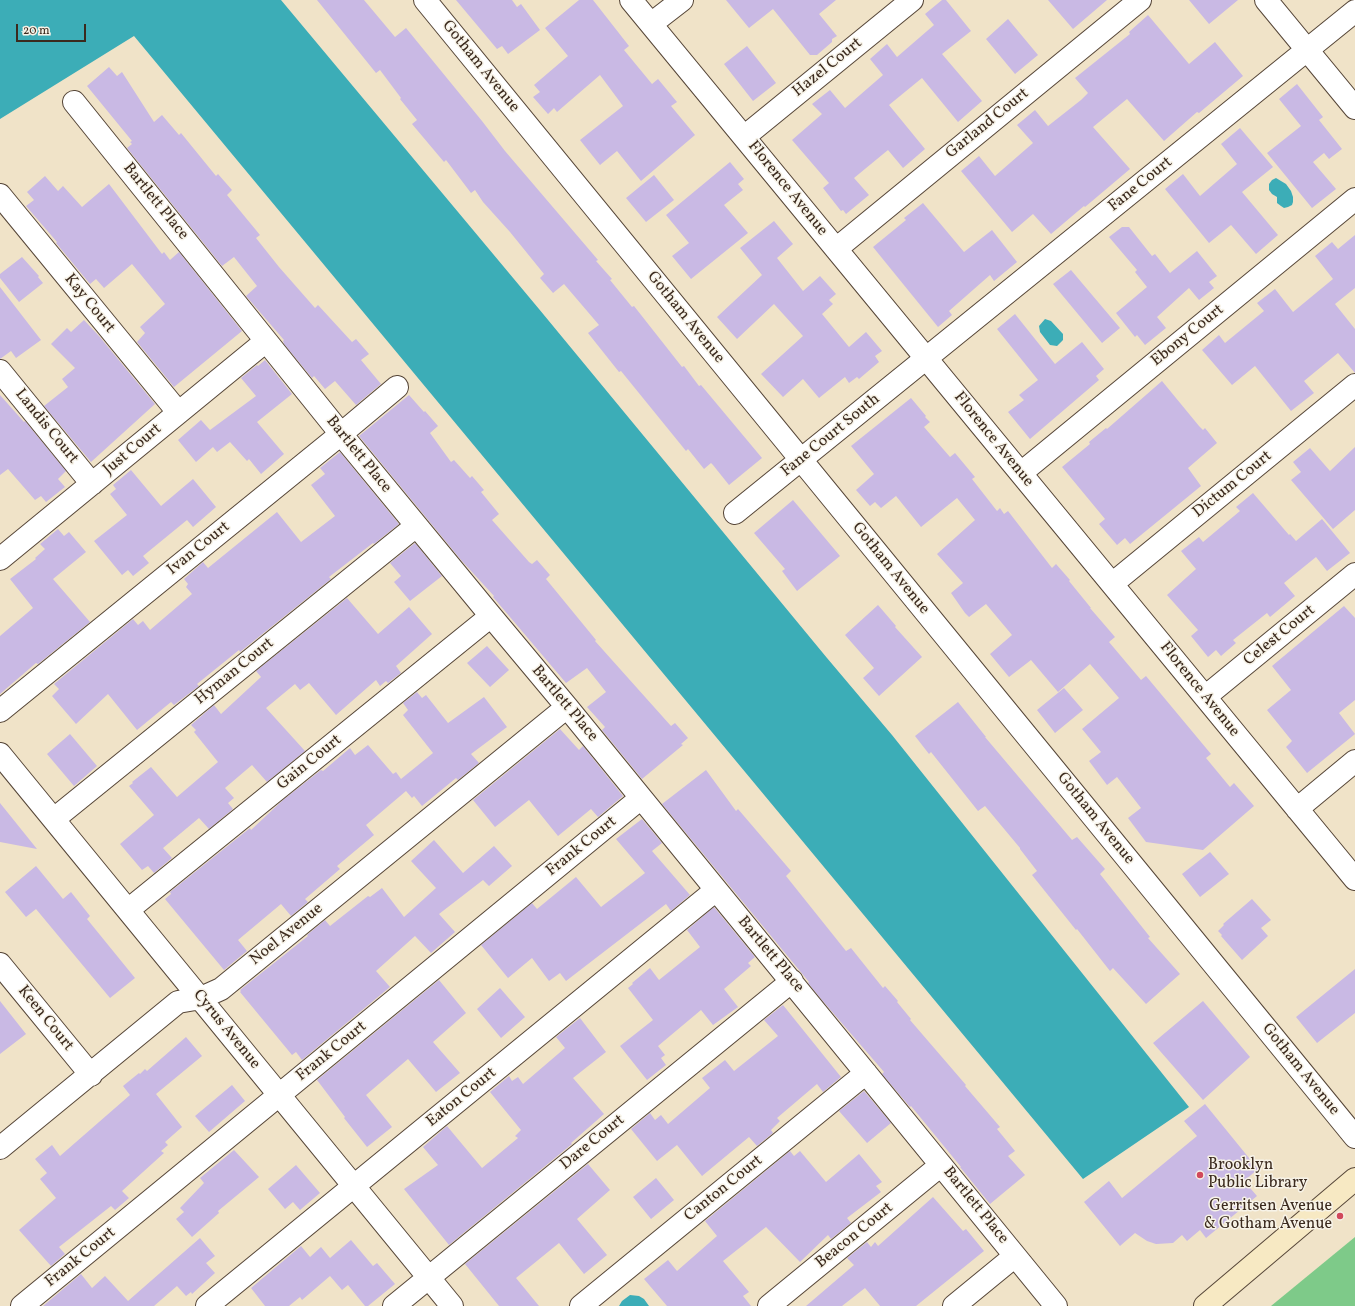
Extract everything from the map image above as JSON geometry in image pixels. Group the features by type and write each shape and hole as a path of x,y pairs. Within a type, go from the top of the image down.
{"main road":[{"path":"1205,1306 1355,1179"}],"street":[{"name":"Gotham Avenue","path":"425,0 1355,1137"},
{"name":"Florence Avenue","path":"631,0 1355,879"},
{"path":"651,24 682,0"},
{"name":"Hazel Court","path":"744,137 912,0"},
{"name":"Garland Court","path":"836,249 1140,0"},
{"path":"1266,0 1355,108"},
{"name":"Fane Court","path":"926,359 1355,11"},
{"name":"Bartlett Place","path":"74,102 416,526 792,981 1056,1306"},
{"name":"Kay Court","path":"0,195 178,412"},
{"name":"Ebony Court","path":"1021,473 1355,199"},
{"name":"Just Court","path":"1,555 92,484 266,341"},
{"name":"Fane Court South","path":"735,513 926,359"},
{"name":"Landis Court","path":"0,371 92,484"},
{"name":"Dictum Court","path":"1112,584 1355,385"},
{"name":"Ivan Court","path":"0,711 397,387"},
{"name":"Hyman Court","path":"54,818 416,526"},
{"name":"Celest Court","path":"1205,697 1355,574"},
{"name":"Gain Court","path":"128,910 491,616"},
{"name":"Noel Avenue","path":"0,1148 178,1002 201,998 221,989 567,707"},
{"name":"Cyrus Avenue","path":"0,754 54,818 452,1306"},
{"path":"1297,809 1355,761"},
{"name":"Frank Court","path":"22,1306 641,798"},
{"name":"Eaton Court","path":"207,1306 716,890"},
{"name":"Keen Court","path":"0,964 91,1074"},
{"name":"Dare Court","path":"394,1306 792,981"},
{"name":"Canton Court","path":"581,1306 866,1073"},
{"name":"Beacon Court","path":"769,1306 941,1165"},
{"path":"954,1306 1015,1256"}],"green space":[{"path":"1355,1237 1355,1306 1271,1306"}],"water":[{"path":"0,0 281,0 892,735 1189,1107 1083,1179 134,36 0,119"},
{"path":"1276,178 1286,184 1291,191 1293,202 1292,205 1288,207 1284,208 1277,203 1277,197 1269,190 1269,184"},
{"path":"1045,319 1051,321 1063,334 1063,340 1057,346 1050,345 1040,332 1039,326"},
{"path":"630,1295 639,1296 644,1299 649,1306 619,1306 622,1301"}],"building":[{"path":"317,0 364,0 395,37 406,28 505,151 598,260 596,261 612,279 610,280 632,307 634,306 682,367 684,366 699,386 701,385 762,458 729,485 711,463 704,469 688,449 686,451 588,333 599,325 564,284 553,293 540,278 544,274 510,232 483,202 475,190 471,193 446,160 444,162 412,124 417,120 380,70 376,73"},
{"path":"456,0 512,0 517,7 521,4 540,30 508,54 502,46 497,49"},
{"path":"579,0 593,0 629,46 624,50 652,84 658,79 677,102 671,106 695,135 641,181 617,151 600,165 580,140 623,106 600,75 557,112 554,108 548,114 533,97 540,92 534,85 568,56 545,28"},
{"path":"726,0 836,0 819,14 837,36 832,39 832,42 817,55 810,55 773,9 749,28"},
{"path":"942,0 946,0 971,31 942,54 982,101 958,122 922,78 889,105 925,149 903,168 888,150 854,178 869,195 846,214 843,210 841,211 823,188 829,183 792,140 822,114 812,104 830,90 845,108 883,75 870,59 887,44 897,57 934,25 925,14"},
{"path":"1048,0 1107,0 1073,29"},
{"path":"1189,0 1238,0 1209,24"},
{"path":"1148,15 1189,64 1215,42 1243,76 1199,113 1197,112 1164,141 1127,99 1093,127 1130,169 1051,234 1033,214 1012,232 961,171 979,156 995,176 1033,143 1017,125 1035,110 1048,126 1081,100 1088,93 1075,78 1130,34 1129,32"},
{"path":"1008,19 1038,55 1015,74 986,39"},
{"path":"747,46 776,83 753,101 724,64"},
{"path":"109,67 117,76 122,72 154,122 162,115 179,135 181,133 216,176 218,174 232,190 227,195 260,235 256,238 315,308 318,305 352,342 356,339 369,354 361,360 381,384 356,405 335,381 325,389 314,376 312,378 284,344 284,340 246,296 257,286 234,257 222,266 127,148 132,144 130,142 132,141 87,86"},
{"path":"1297,84 1323,117 1319,120 1342,149 1329,159 1324,153 1313,162 1336,189 1312,208 1267,153 1301,126 1279,99"},
{"path":"1240,128 1273,167 1242,192 1278,235 1256,254 1231,225 1209,243 1165,189 1183,174 1200,196 1237,164 1221,144"},
{"path":"730,162 744,179 738,184 743,190 724,205 748,233 691,279 672,256 689,243 666,215"},
{"path":"654,175 674,200 646,222 626,198"},
{"path":"45,176 58,191 63,186 82,207 109,184 162,254 164,252 170,260 179,252 242,331 174,387 137,342 145,333 140,327 165,304 132,264 104,288 96,279 90,284 26,206 34,200 27,192"},
{"path":"923,203 964,252 992,230 1017,262 994,281 990,275 949,311 952,315 938,327 873,247 906,220 904,218"},
{"path":"774,221 793,244 777,258 803,291 820,276 836,294 829,300 833,304 822,314 849,347 866,332 882,351 875,356 879,362 859,379 857,377 849,383 845,377 819,398 803,379 783,397 761,374 803,336 774,304 737,339 717,317 762,275 740,248"},
{"path":"1122,227 1129,227 1152,256 1155,254 1170,273 1197,251 1217,276 1209,282 1214,288 1199,300 1189,288 1157,317 1166,328 1145,345 1137,335 1135,337 1116,313 1147,287 1135,272 1137,270 1109,237"},
{"path":"1355,235 1355,288 1335,304 1355,329 1355,373 1338,353 1304,381 1314,393 1291,411 1255,366 1232,385 1202,350 1219,335 1225,343 1264,311 1257,303 1275,289 1293,312 1333,279 1315,256 1332,242 1338,249"},
{"path":"22,257 39,276 38,277 43,283 19,302 0,278 0,274"},
{"path":"1071,270 1120,328 1102,343 1053,284"},
{"path":"0,287 41,340 16,358 11,351 0,359"},
{"path":"1015,314 1055,364 1082,342 1104,369 1096,376 1099,380 1030,439 1008,412 1024,400 1019,395 1038,380 997,329"},
{"path":"84,320 155,404 91,462 44,406 68,387 62,379 75,368 51,344 67,328 71,332"},
{"path":"265,360 292,394 257,422 284,454 261,474 249,459 247,461 230,442 217,452 213,447 196,462 178,440 201,420 210,430 256,396 241,378"},
{"path":"1162,381 1199,426 1203,430 1205,428 1217,443 1188,468 1201,486 1130,544 1125,538 1117,545 1099,524 1105,519 1062,467 1090,444 1089,442 1106,428 1107,429"},
{"path":"0,395 24,422 25,421 66,471 58,479 65,487 46,502 41,496 35,500 8,469 0,475"},
{"path":"409,395 438,426 430,433 451,462 454,460 470,478 472,476 484,490 481,492 499,514 492,520 529,562 532,564 537,560 550,575 546,579 596,640 595,641 671,726 675,723 688,738 681,744 683,745 642,779 602,730 605,727 587,707 606,692 587,668 566,683 493,597 494,596 461,560 359,436"},
{"path":"911,398 930,422 924,427 950,457 955,453 975,477 972,479 997,511 1000,508 1004,514 1008,511 1052,568 1056,564 1070,580 1069,581 1090,608 1115,637 1109,642 1141,680 1146,676 1211,754 1206,758 1230,787 1234,783 1254,806 1203,850 1146,842 1128,818 1141,808 1117,777 1107,785 1089,761 1101,752 1082,729 1119,698 1090,664 1058,692 1031,660 1009,677 990,654 1012,635 986,604 969,617 965,613 951,593 963,583 937,554 975,520 957,498 921,527 896,496 881,508 875,502 870,506 856,490 874,474 851,446"},
{"path":"1355,447 1355,510 1333,529 1291,480 1301,472 1293,462 1310,448 1330,471"},
{"path":"340,452 399,524 329,577 331,579 240,652 239,650 197,684 199,686 174,705 171,702 137,730 108,694 76,724 52,696 59,689 54,684 133,619 138,625 143,621 150,630 192,594 186,587 188,584 184,579 203,562 208,568 277,512 301,542 335,516 311,485 325,474 320,468"},
{"path":"131,470 161,506 193,479 216,507 193,527 187,520 143,556 149,563 133,576 128,570 122,575 94,541 127,515 110,494 116,489 113,485"},
{"path":"1253,493 1289,535 1290,534 1296,541 1322,519 1350,553 1327,571 1316,557 1284,583 1295,596 1270,617 1267,613 1233,640 1236,643 1221,656 1216,650 1208,657 1191,636 1198,630 1167,595 1196,569 1181,551 1199,537 1203,542 1240,511 1236,507"},
{"path":"793,500 840,556 797,591 782,571 785,569 754,533"},
{"path":"58,529 64,536 69,532 86,552 53,579 90,622 38,664 36,663 0,694 0,636 33,608 10,579 36,559 35,558 45,549 40,544"},
{"path":"415,543 442,576 410,601 394,582 401,576 390,563"},
{"path":"347,598 378,634 409,607 432,634 396,666 401,673 388,683 386,681 380,686 376,680 336,715 309,683 300,690 295,684 266,708 305,751 267,782 252,765 225,788 234,798 228,803 233,809 209,829 199,818 163,848 172,858 154,873 148,866 142,870 120,844 154,815 129,786 133,783 132,782 151,767 177,797 218,762 194,732 196,730 191,725 214,705 221,714 261,677 256,671"},
{"path":"878,605 896,626 895,627 922,657 879,696 863,678 874,668 845,635"},
{"path":"1344,606 1355,618 1355,700 1339,713 1355,734 1307,773 1286,747 1292,741 1267,710 1291,690 1272,666"},
{"path":"487,646 509,670 490,687 467,663"},
{"path":"1064,688 1083,710 1055,733 1037,710"},
{"path":"417,692 422,698 426,695 448,723 484,697 507,727 471,754 479,763 458,780 456,778 422,806 414,796 412,798 406,791 366,825 374,835 337,866 340,869 305,899 308,902 291,916 281,904 238,940 247,951 224,970 165,899 171,894 170,892 250,828 251,830 283,800 321,770 323,771 350,748 355,755 368,745 393,774 396,772 401,779 433,753 403,715 408,710 403,703"},
{"path":"958,702 985,737 1072,840 1077,837 1105,869 1100,874 1150,937 1148,938 1180,974 1146,1004 1113,968 1110,971 1077,929 1076,930 1032,875 1037,871 985,806 978,811 931,752 929,754 915,736"},
{"path":"560,729 579,750 583,746 623,796 598,817 591,809 558,836 529,800 495,827 473,800"},
{"path":"70,734 97,766 74,786 47,754"},
{"path":"706,770 736,811 738,809 791,871 786,876 846,951 851,948 883,988 885,986 898,1001 897,1002 911,1019 910,1020 1000,1127 997,1129 1015,1151 1008,1156 1025,1175 990,1204 911,1106 910,1107 882,1074 884,1072 821,999 808,983 809,982 662,804"},
{"path":"0,803 37,849 0,842"},
{"path":"642,819 662,843 652,851 690,895 671,911 666,904 566,981 560,973 549,981 532,958 508,978 481,945 532,903 537,909 576,877 601,907 645,873 616,839"},
{"path":"434,840 463,873 494,846 512,866 489,886 483,880 439,914 455,932 431,953 415,936 376,971 390,987 302,1060 296,1052 292,1055 240,992 240,990 308,936 307,935 325,920 330,926 368,896 370,897 382,888 404,917 436,888 411,861"},
{"path":"1210,852 1229,874 1200,897 1182,874"},
{"path":"36,866 63,899 71,892 90,916 87,919 135,978 110,998 36,909 26,917 5,892"},
{"path":"1252,899 1271,920 1261,928 1268,936 1242,960 1218,931 1224,925 1223,924"},
{"path":"714,907 755,957 748,963 751,966 724,989 738,1007 713,1025 701,1010 658,1046 665,1055 661,1058 666,1065 647,1080 620,1046 653,1020 628,988 650,968 659,980 700,947 687,930"},
{"path":"1355,969 1355,1013 1317,1043 1296,1017"},
{"path":"439,980 466,1013 433,1042 460,1073 436,1092 408,1059 366,1095 392,1127 367,1147 317,1080"},
{"path":"500,988 525,1017 501,1038 477,1009"},
{"path":"0,1001 26,1034 0,1054"},
{"path":"1203,1001 1250,1057 1203,1100 1153,1043"},
{"path":"783,1005 841,1077 823,1092 817,1084 777,1118 780,1121 771,1130 773,1133 757,1146 749,1137 702,1176 677,1145 657,1161 631,1129 650,1113 655,1120 661,1115 668,1124 710,1088 702,1078 725,1060 734,1071 778,1036 764,1020"},
{"path":"580,1018 606,1052 573,1078 604,1114 571,1143 572,1144 449,1245 404,1189 438,1165 423,1147 447,1126 482,1168 518,1138 515,1136 521,1130 490,1092 509,1076 512,1081 518,1077 523,1084 565,1048 556,1037"},
{"path":"186,1037 202,1056 156,1094 182,1127 165,1142 168,1145 161,1151 164,1153 122,1191 129,1198 115,1210 111,1206 59,1247 65,1254 51,1266 19,1230 56,1198 40,1179 47,1173 35,1159 52,1145 60,1156 130,1095 123,1086 145,1069 147,1071"},
{"path":"232,1085 245,1101 209,1132 195,1116"},
{"path":"864,1091 891,1123 867,1143 839,1111"},
{"name":"Brooklyn Public Library","path":"1205,1104 1258,1169 1244,1181 1257,1196 1206,1238 1200,1230 1187,1241 1182,1235 1173,1243 1156,1244 1147,1241 1135,1233 1120,1246 1084,1202 1109,1181 1122,1198 1197,1136 1184,1121"},
{"path":"234,1150 259,1177 218,1211 219,1213 192,1237 176,1219 184,1212 180,1208 204,1183 200,1178"},
{"path":"790,1151 794,1156 800,1151 826,1182 859,1154 882,1182 876,1186 881,1192 847,1218 851,1223 831,1239 828,1235 800,1262 766,1227 723,1261 749,1292 743,1296 751,1306 667,1306 644,1279 668,1260 677,1271 717,1236 705,1221"},
{"path":"588,1164 610,1190 577,1219 607,1255 584,1274 559,1243 516,1278 539,1306 499,1306 465,1264"},
{"path":"296,1165 320,1193 300,1210 293,1202 285,1209 268,1189"},
{"path":"656,1178 674,1200 651,1219 633,1197"},
{"path":"933,1197 963,1231 966,1229 984,1251 916,1306 880,1306 865,1288 842,1306 806,1306 854,1265 847,1258 867,1242 871,1247 875,1242 878,1246"},
{"path":"200,1238 215,1256 206,1263 215,1273 192,1294 191,1292 186,1296 177,1286 154,1306 43,1306 81,1274 92,1288 105,1276 128,1301"},
{"path":"351,1240 373,1266 377,1263 395,1284 368,1306 365,1306 348,1285 342,1290 330,1276 302,1300 300,1297 289,1306 265,1306 251,1288 301,1246 310,1257 321,1247 330,1258"}],"place":[{"name":"Brooklyn Public Library","path":"1200,1175"},
{"name":"Gerritsen Avenue & Gotham Avenue","path":"1340,1216"}]}
